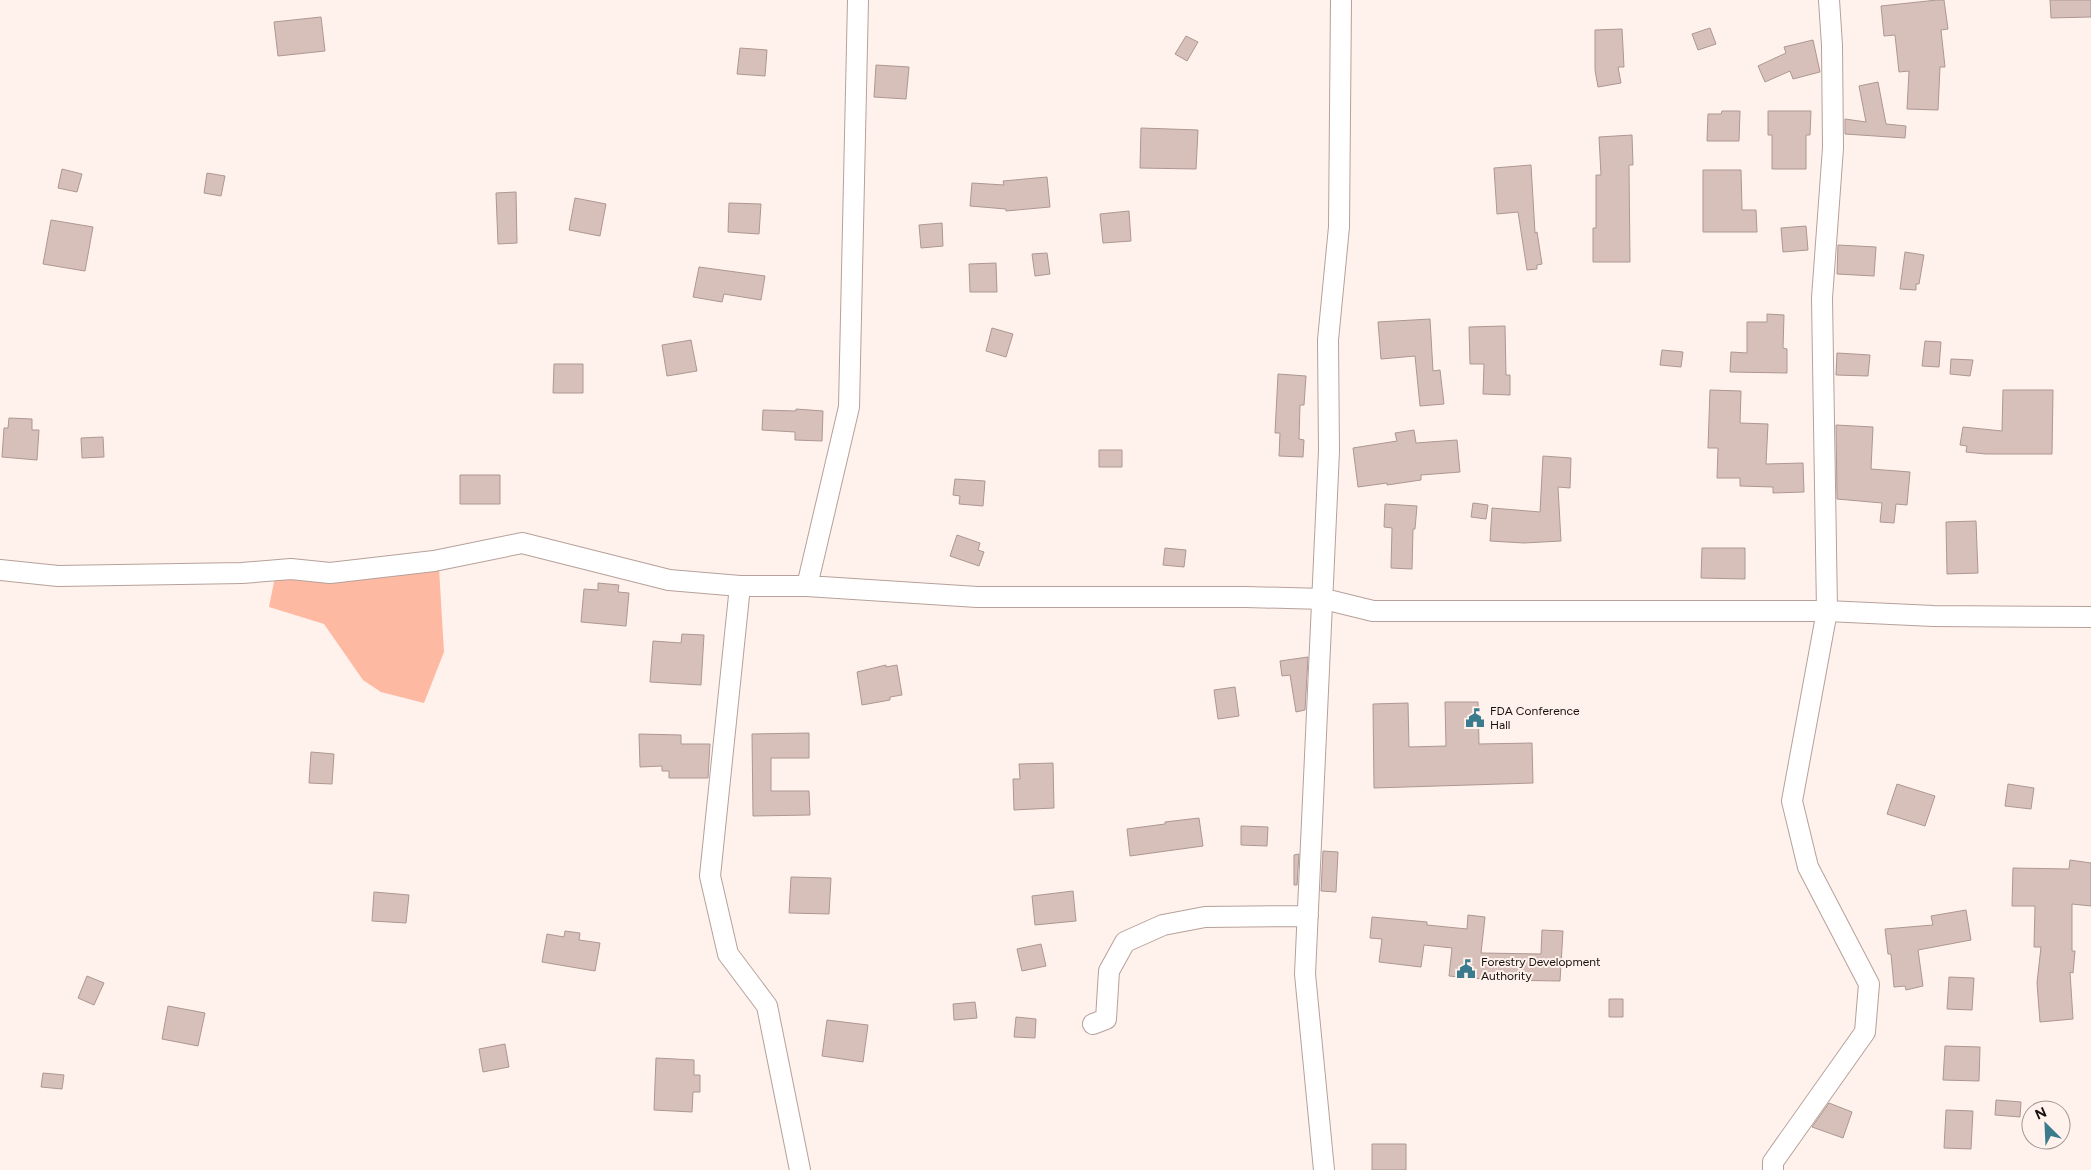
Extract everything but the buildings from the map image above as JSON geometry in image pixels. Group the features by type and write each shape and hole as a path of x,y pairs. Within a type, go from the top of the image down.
{"street":[{"path":"807,586 849,407 858,0"},
{"path":"1324,1170 1305,974 1330,450 1328,340 1339,227 1341,0"},
{"path":"1773,1170 1774,1162 1864,1032 1869,984 1808,866 1792,800 1827,611 1822,298 1833,148 1832,46 1829,0"},
{"path":"0,570 58,576 242,572 291,568 330,573 434,561 522,543 669,580 740,586 807,586 977,597 1246,597 1324,599 1372,611 1827,611 1933,616 2091,617"},
{"path":"740,586 710,876 728,954 767,1006 800,1170"},
{"path":"1094,1024 1106,1019 1110,970 1125,942 1163,925 1205,917 1308,916"}],"shaded area":[{"path":"439,568 444,652 424,703 381,692 363,680 324,624 269,607 276,572"}],"place":[{"name":"FDA Conference Hall","path":"1475,718"},
{"name":"Forestry Development Authority","path":"1466,969"}]}
